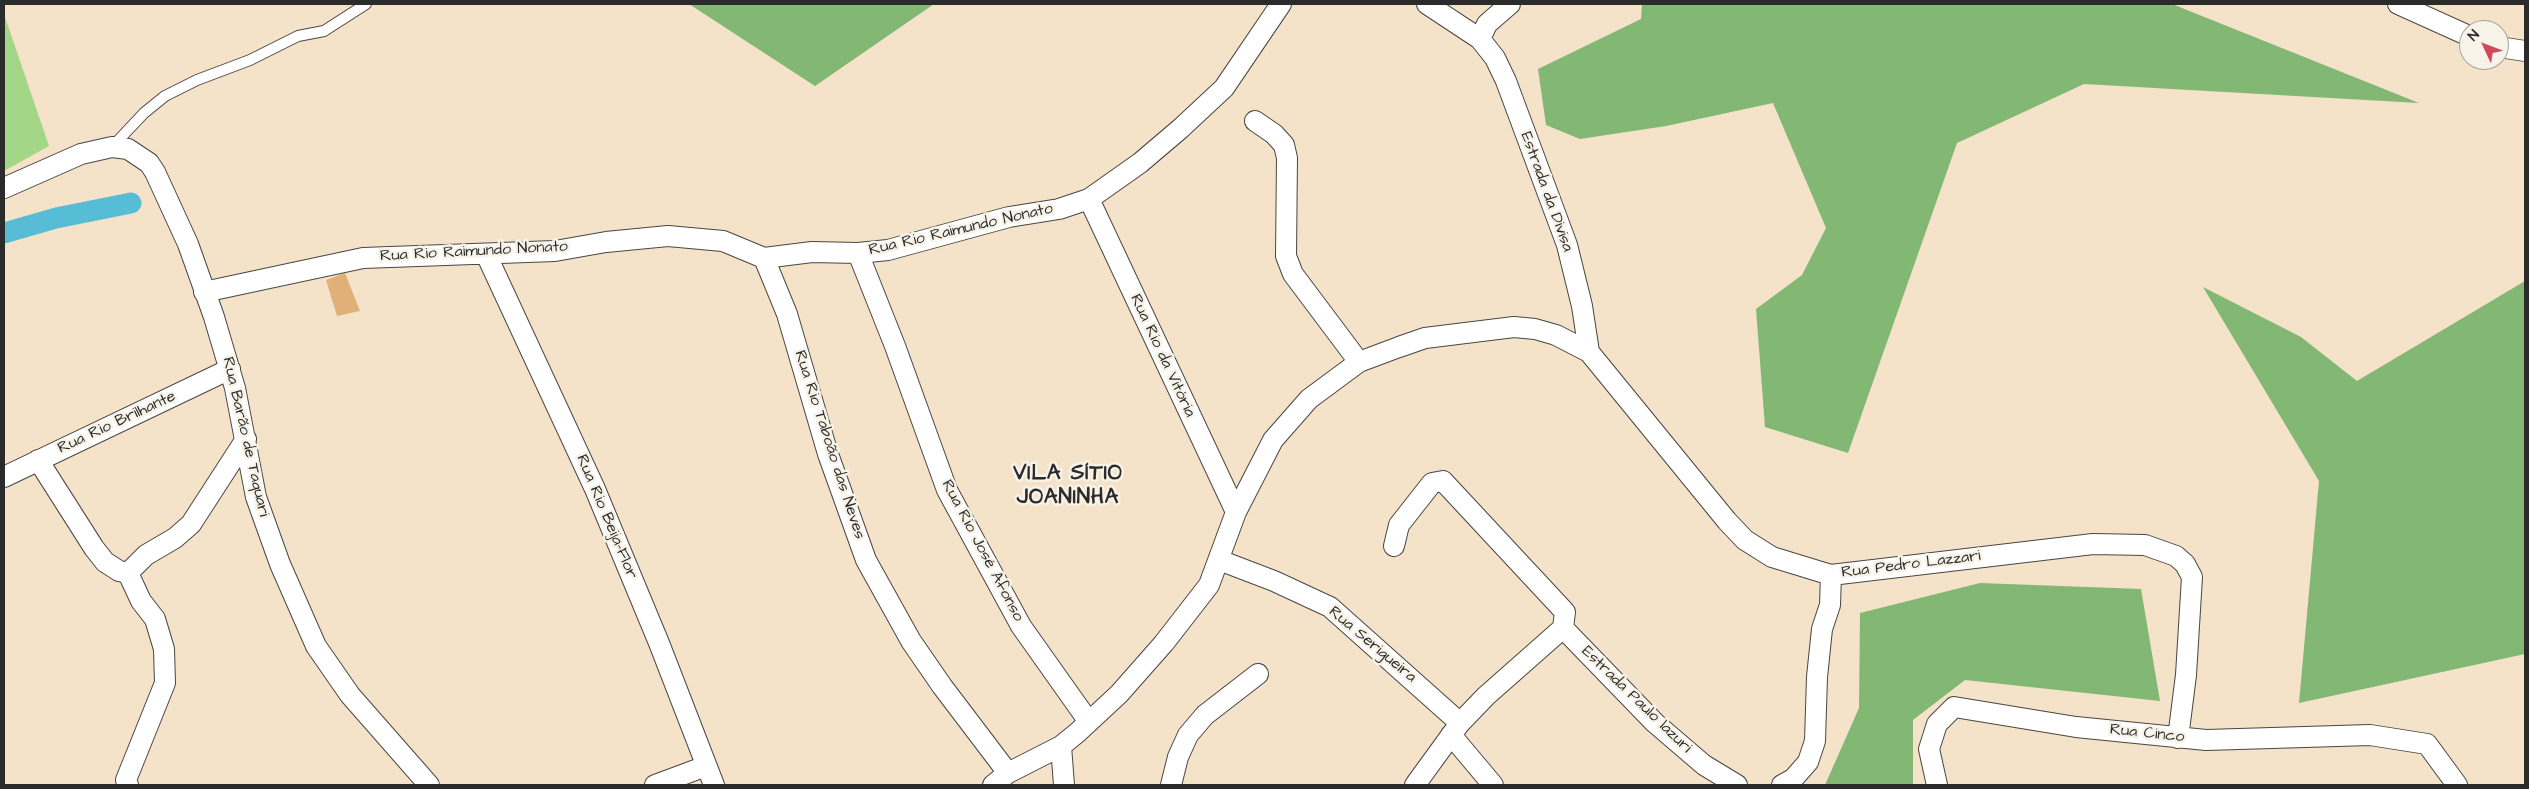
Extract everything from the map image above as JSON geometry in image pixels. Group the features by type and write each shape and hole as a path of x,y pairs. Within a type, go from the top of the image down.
{"street":[{"name":"Rua Rio Raimundo Nonato","path":"204,292 362,258 555,251 606,242 668,236 723,241 764,258 812,252 858,253 888,250 1009,217 1059,209 1088,199 1140,163 1224,88 1281,4"},
{"name":"Estrada da Divisa","path":"1427,4 1480,39 1495,58 1506,81 1567,245 1582,306 1589,352"},
{"path":"1480,39 1487,24 1510,4"},
{"path":"2398,4 2459,31"},
{"path":"2509,49 2525,51"},
{"path":"1254,121 1274,134 1284,145 1287,158 1286,256 1293,274 1359,362"},
{"name":"Rua Barão de Taquari","path":"112,146 128,149 148,163 155,172 188,244 230,369 246,438 256,497 280,564 316,646 350,694 429,785"},
{"path":"4,188 81,154 112,146"},
{"name":"Rua Rio da Vitória","path":"1088,199 1236,512"},
{"name":"Rua Rio José Afonso","path":"858,253 895,346 947,490 1021,626 1089,722"},
{"name":"Rua Rio Beija-Flor","path":"486,254 595,489 659,643 714,785"},
{"name":"Rua Rio Taboão das Neves","path":"764,258 787,314 828,454 866,560 911,641 942,686 1000,779"},
{"path":"1000,779 1061,746 1119,694 1187,615 1209,585 1236,512 1273,440 1308,399 1359,362 1425,338 1514,327 1535,329 1556,335 1589,352"},
{"name":"Rua Pedro Lazzari","path":"1589,352 1727,522 1745,540 1772,557 1831,575 2093,544 2145,545 2176,556 2185,564 2192,577 2189,636 2178,738"},
{"name":"Rua Rio Brilhante","path":"4,476 230,369"},
{"path":"128,573 146,555 175,538 191,524 246,438"},
{"path":"38,460 94,548 105,562 119,571 128,573"},
{"path":"1394,546 1399,525 1432,483 1443,481 1565,612 1562,628 1486,696 1456,729 1415,785"},
{"name":"Rua Serigueira","path":"1219,560 1274,581 1330,607 1456,729 1493,785"},
{"path":"128,573 141,601 155,619 164,649 165,683 126,780 128,785"},
{"path":"1782,785 1793,779 1808,762 1815,741 1817,677 1822,629 1830,605 1831,575"},
{"name":"Estrada Paulo lazuri","path":"1562,628 1655,723 1704,765 1737,785"},
{"path":"1172,785 1178,756 1188,735 1205,715 1258,674"},
{"name":"Rua Cinco","path":"1937,785 1928,749 1937,724 1954,707 2076,727 2206,740 2370,735 2427,744 2457,785"},
{"path":"1061,746 1064,785"},
{"path":"655,785 706,766"}],"lane":[{"path":"112,146 144,112 165,96 197,80 250,60 298,36 324,32 366,4"}],"green space":[{"path":"689,4 934,4 815,86"},
{"path":"1642,4 2172,4 2419,103 2084,84 1957,143 1848,453 1765,427 1756,309 1802,275 1826,228 1773,103 1666,126 1580,139 1546,125 1538,69 1641,19"},
{"path":"4,14 49,146 4,171"},
{"path":"2525,281 2525,654 2299,703 2319,481 2203,287 2301,337 2357,381"},
{"path":"1980,583 2141,589 2160,701 1965,680 1913,720 1913,785 1825,785 1859,708 1860,613"}],"building":[{"path":"345,273 360,311 337,316 326,280"}],"waterway":[{"path":"4,233 56,218 131,203"}],"district":[{"name":"VILA SÍTIO JOANINHA","path":"1068,487"}]}
